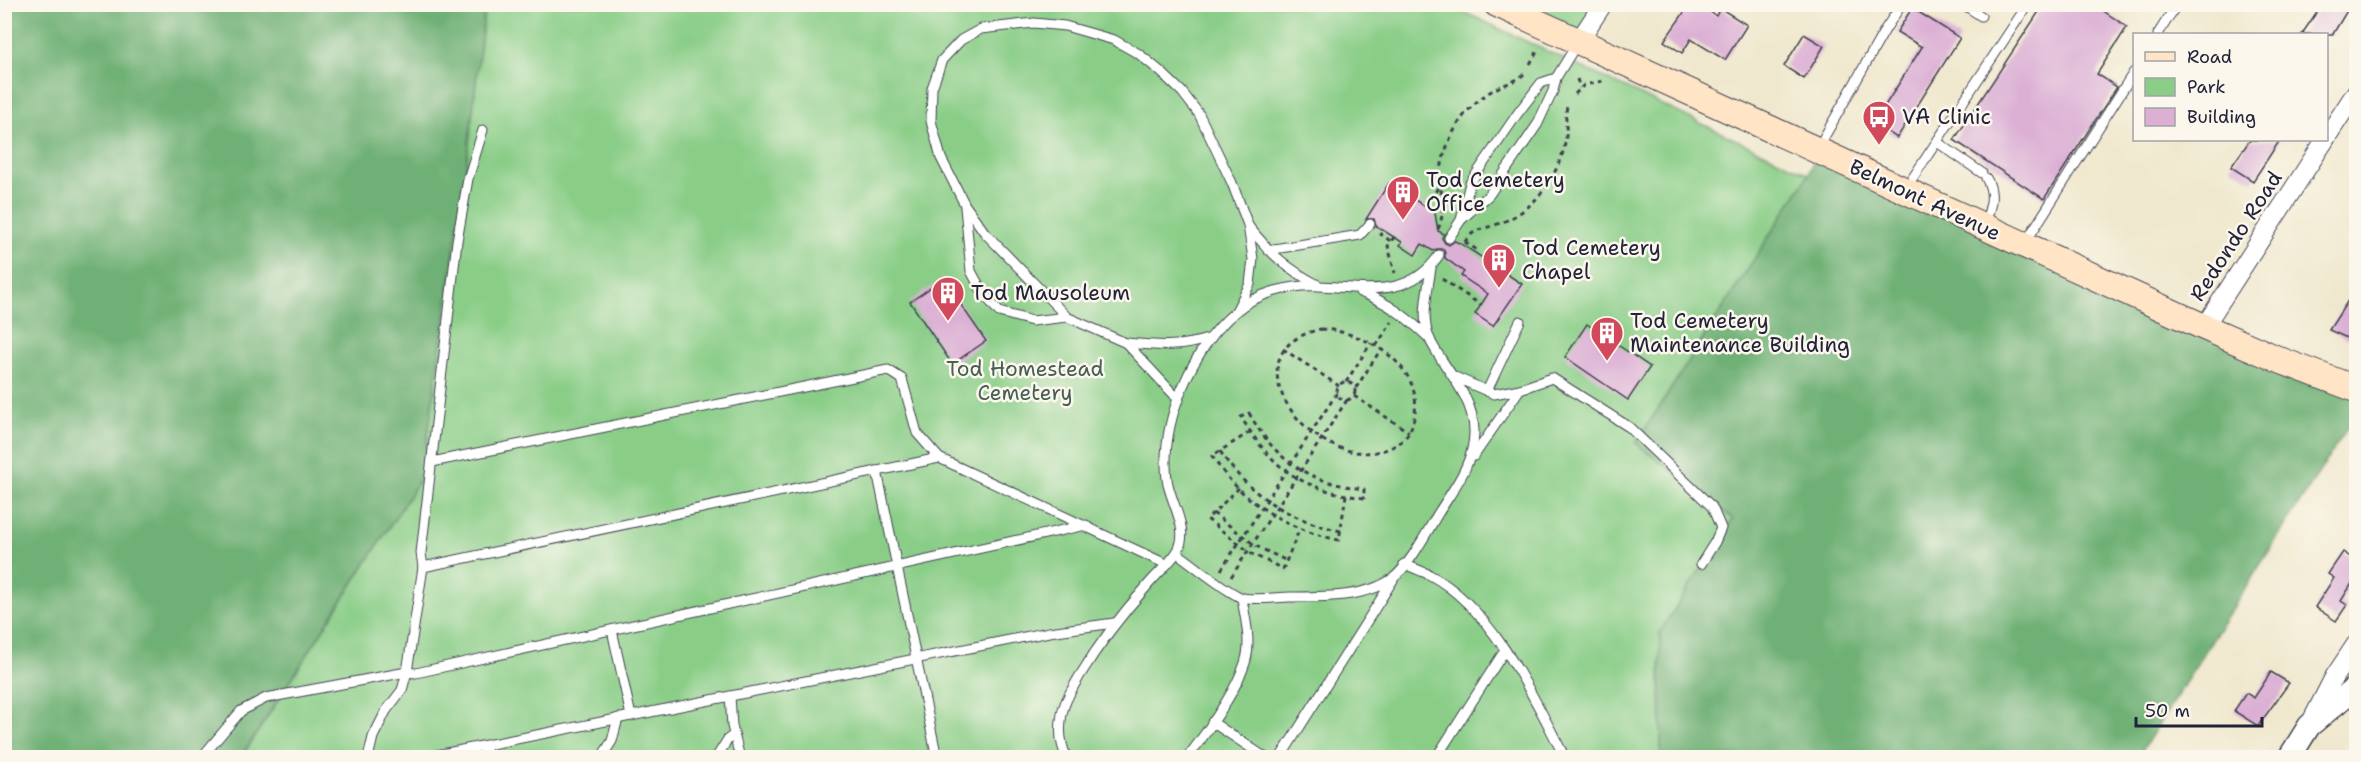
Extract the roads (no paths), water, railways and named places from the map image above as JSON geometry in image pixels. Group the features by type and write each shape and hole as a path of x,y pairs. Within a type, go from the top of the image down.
{"main road":[{"name":"Belmont Avenue","path":"1497,4 2204,327 2282,361 2356,389"}],"street":[{"path":"1578,42 1603,4"},
{"name":"Redondo Road","path":"2328,136 2356,92"},
{"name":"Redondo Road","path":"2204,327 2325,141"},
{"path":"2289,758 2309,726 2334,677 2356,644"},
{"path":"2309,726 2356,687"}],"lane":[{"path":"1817,150 1902,4"},
{"path":"1963,4 1981,16"},
{"path":"1905,190 2028,4"},
{"path":"2159,33 2177,4"},
{"path":"1067,758 1060,735 1062,712 1076,684 1114,623 1177,553 1183,537 1167,480 1166,449 1171,423 1195,362 1211,338 1236,311 1250,284 1253,259 1248,225 1232,183 1199,114 1175,85 1139,54 1114,40 1065,26 1034,23 981,29 961,40 942,60 932,88 931,120 941,158 965,206 985,233 1067,317 1126,343 1165,347 1189,345 1211,338"},
{"path":"1449,238 1461,220 1489,195 1537,125 1553,91 1556,78 1578,42"},
{"path":"2024,244 2133,74"},
{"path":"1461,220 1470,183 1541,83 1556,78"},
{"path":"1526,102 1543,112"},
{"path":"368,758 373,737 386,711 402,690 407,672 423,567 421,553 458,241 468,179 483,130"},
{"path":"1937,142 1984,176 1992,192 1992,202 1984,226"},
{"path":"965,206 971,271 983,293 999,312 1032,321 1067,317"},
{"path":"1248,225 1268,250 1289,270 1318,286"},
{"path":"1268,250 1360,235 1372,227"},
{"path":"1430,339 1426,304 1431,268 1439,255"},
{"path":"1236,311 1261,296 1290,288 1318,286 1376,290 1398,286 1431,268"},
{"path":"1352,289 1371,296 1399,312 1430,339 1455,377 1474,427 1474,444 1468,464"},
{"path":"1487,391 1520,321"},
{"path":"1126,343 1179,400"},
{"path":"432,462 888,370 902,379 917,433 939,458 1166,564"},
{"path":"1455,377 1494,394 1520,389 1552,378 1629,427 1712,507 1721,528 1701,564"},
{"path":"1280,758 1468,464 1520,389"},
{"path":"423,567 939,458"},
{"path":"877,471 937,758"},
{"path":"201,758 241,711 266,698 407,672 416,673 1086,525"},
{"path":"1177,553 1242,598 1314,597 1372,590 1394,578"},
{"path":"1404,564 1431,576 1457,596 1485,623 1530,690 1563,756"},
{"path":"1192,755 1231,691 1245,662 1248,637 1242,598"},
{"path":"423,758 1049,632 1114,623"},
{"path":"612,630 631,716"},
{"path":"1436,758 1505,650"},
{"path":"730,696 734,735 740,758"},
{"path":"601,758 612,741 618,718"},
{"path":"1212,722 1266,758"},
{"path":"716,758 728,739 734,735"},
{"path":"480,758 489,744"}],"place":[{"name":"VA Clinic","path":"1879,146"},
{"name":"Tod Cemetery Office","path":"1403,221"},
{"name":"Tod Cemetery Chapel","path":"1499,289"},
{"name":"Tod Mausoleum","path":"948,322"},
{"name":"Tod Cemetery Maintenance Building","path":"1607,362"}],"park label":[{"name":"Tod Homestead Cemetery","path":"1025,381"}]}
